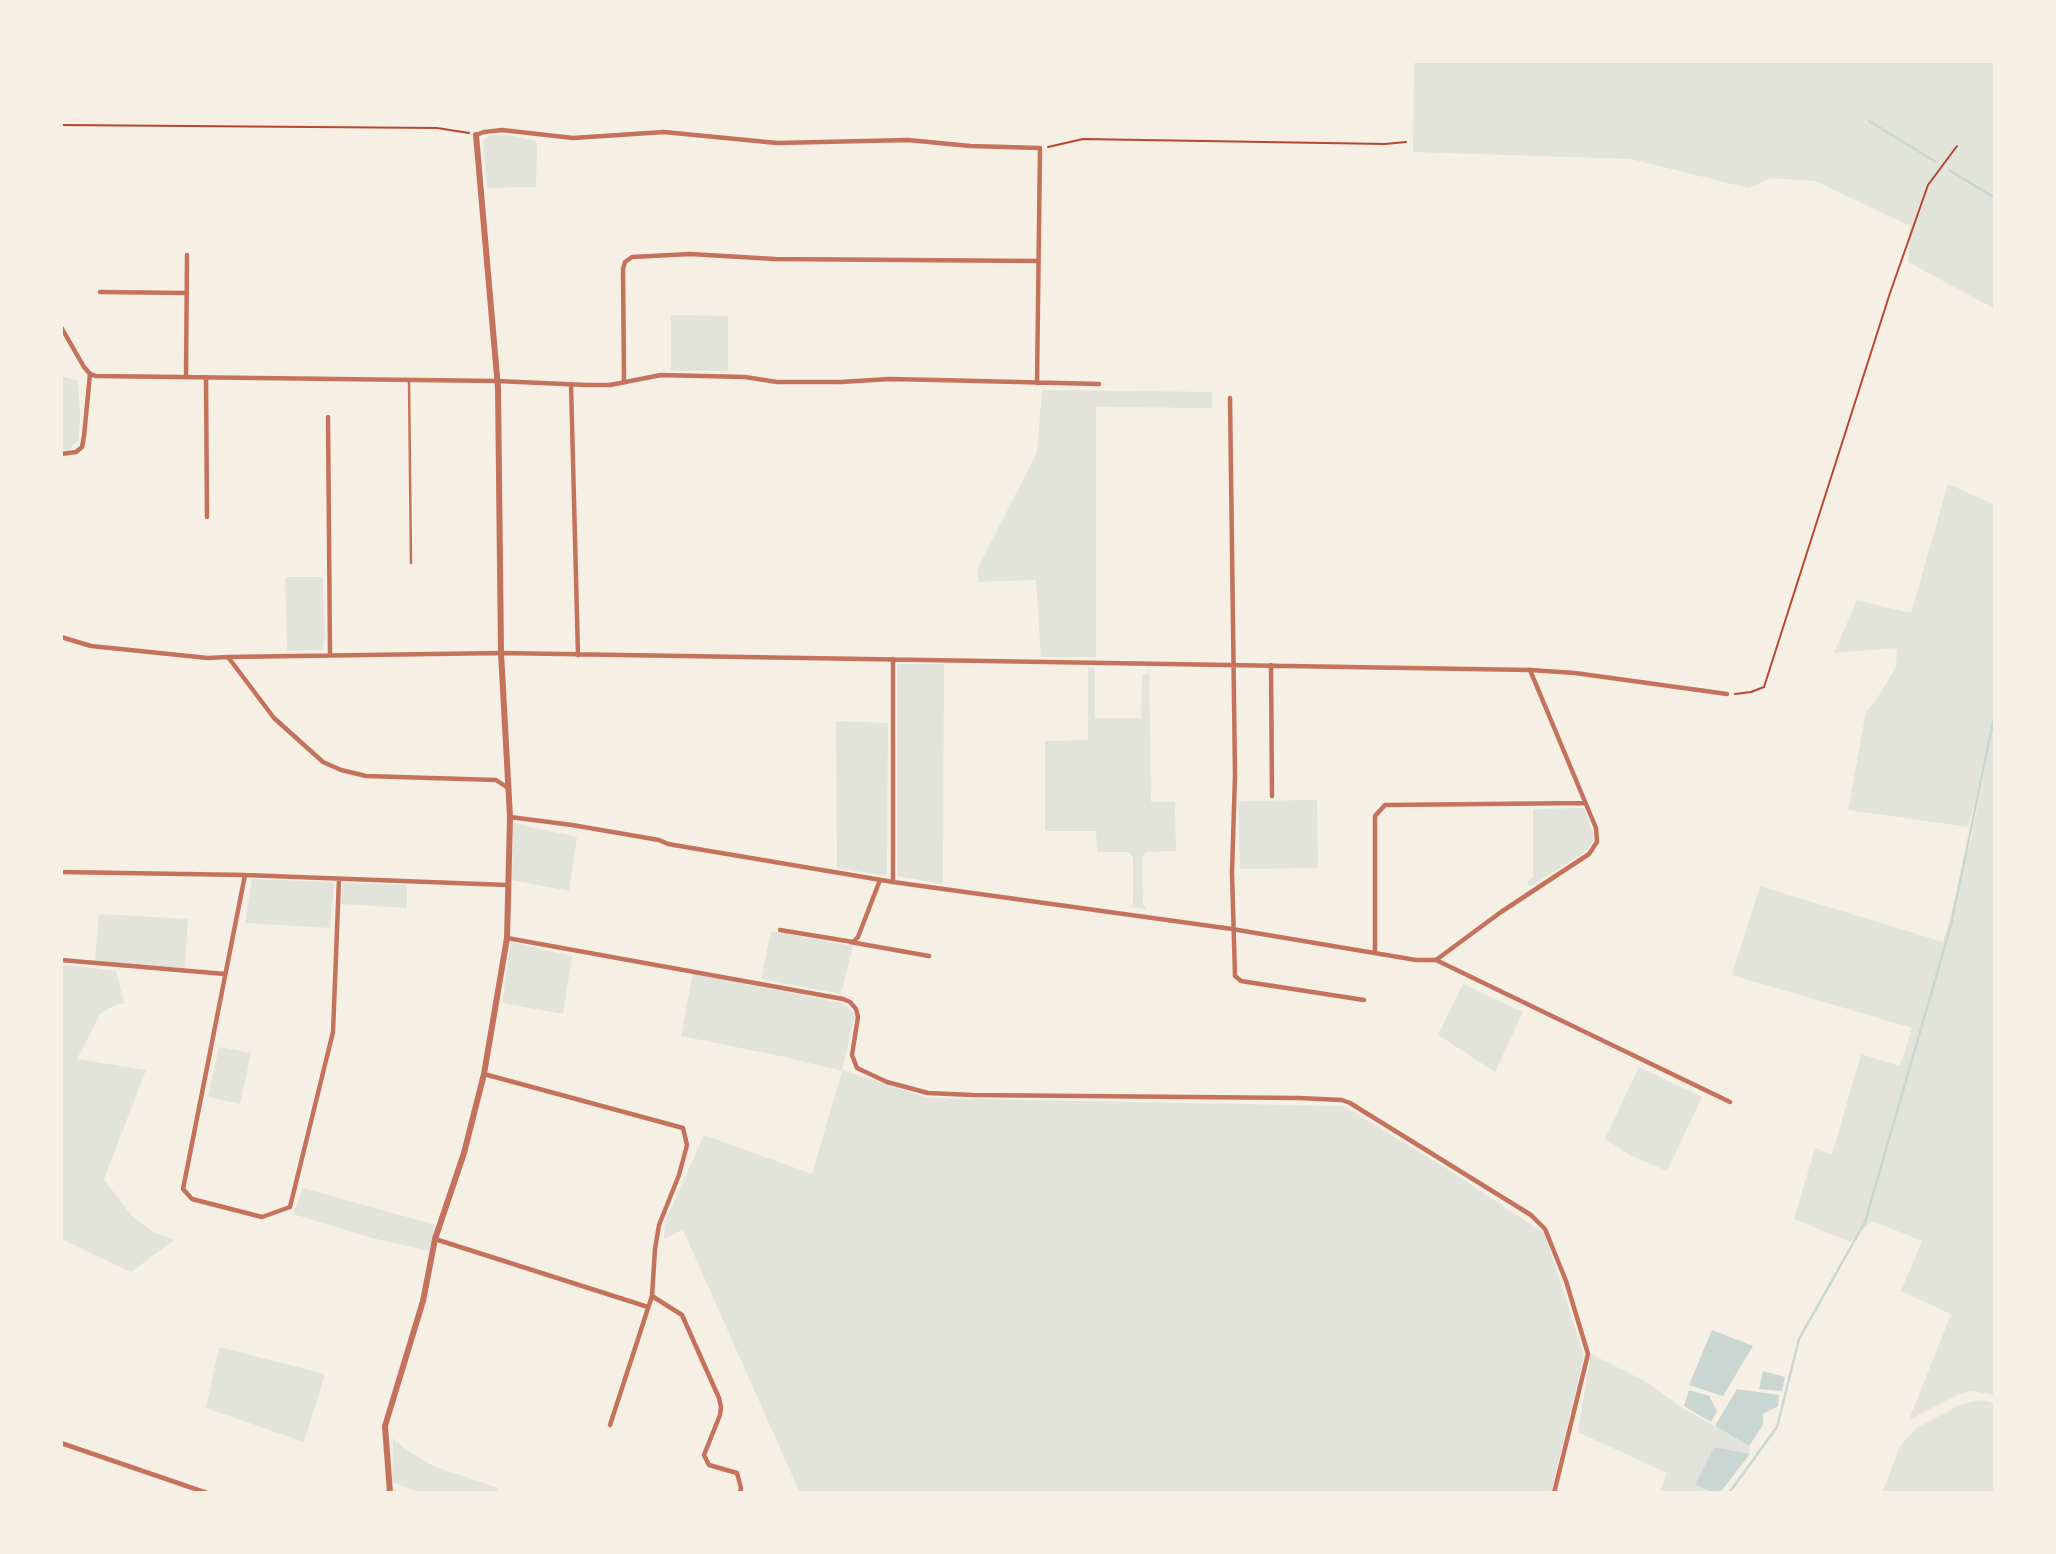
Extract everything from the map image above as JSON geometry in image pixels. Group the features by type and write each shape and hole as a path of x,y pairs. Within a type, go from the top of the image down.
{"street":[{"path":"390,1493 385,1426 423,1301 435,1239 464,1153 484,1074 507,937 510,817 501,653 498,381 476,135 502,130 573,138 664,132 777,143 908,140 1040,148 1037,383"},
{"path":"624,382 623,269 625,262 632,257 690,254 775,259 1038,261"},
{"path":"186,377 187,255"},
{"path":"100,292 187,293"},
{"path":"61,327 84,367 96,376 498,381 604,385 661,375 745,377 777,382 913,379 1099,384"},
{"path":"61,454 76,452 82,447 90,374"},
{"path":"206,377 207,517"},
{"path":"571,384 578,655"},
{"path":"1230,398 1235,775 1231,873 1234,972 1237,979 1364,1000"},
{"path":"328,417 330,654"},
{"path":"61,637 91,646 208,657 501,653 1530,670 1575,673 1727,694"},
{"path":"228,657 274,718 323,762 366,776 496,780 508,788"},
{"path":"893,659 893,882"},
{"path":"1271,665 1272,796"},
{"path":"1436,961 1501,912 1592,851 1597,842 1597,834 1585,803 1530,670"},
{"path":"1375,951 1375,816 1385,805 1585,803"},
{"path":"510,817 659,840 668,844 880,880 1232,929 1416,960 1436,961 1730,1102"},
{"path":"61,872 507,885"},
{"path":"245,876 183,1189 192,1199 262,1217 290,1207 333,1032 339,879"},
{"path":"849,942 858,937 880,880"},
{"path":"780,930 929,956"},
{"path":"507,937 843,999 856,1009 858,1017 852,1055 857,1068 887,1082 928,1093 1299,1098 1342,1100 1350,1103 1531,1215 1545,1229 1566,1281 1588,1354 1554,1493"},
{"path":"61,960 225,974"},
{"path":"484,1074 683,1128 687,1145 659,1225 652,1296 610,1425"},
{"path":"435,1239 648,1307"},
{"path":"652,1296 682,1315 721,1407 705,1455 709,1465 737,1474 740,1493"},
{"path":"61,1443 207,1493"}],"lane":[{"path":"410,380 411,563"}],"path":[{"path":"61,125 437,128 476,135"},
{"path":"1040,148 1083,139 1385,144 1406,142"},
{"path":"1727,694 1751,692 1764,687 1890,293 1928,184 1957,146"}],"shaded area":[{"path":"1414,61 1995,61 1995,309 1908,262 1910,226 1815,181 1771,178 1748,188 1631,159 1413,152"},
{"path":"492,135 508,135 536,141 536,187 487,188 483,140"},
{"path":"671,315 728,316 728,371 671,371"},
{"path":"61,376 78,381 79,440 68,450 61,450"},
{"path":"1042,390 1212,392 1212,408 1096,407 1096,657 1041,657 1036,580 979,582 977,570 1037,452"},
{"path":"1948,484 1995,505 1995,1395 1972,1391 1959,1394 1909,1420 1951,1314 1901,1291 1922,1241 1872,1221 1850,1242 1794,1219 1815,1148 1832,1155 1861,1054 1900,1066 1912,1028 1732,975 1760,886 1943,942 1971,840 1986,764 1968,827 1848,810 1866,712 1896,667 1897,648 1834,653 1857,600 1911,613"},
{"path":"285,577 323,577 325,638 322,650 287,651"},
{"path":"897,664 944,664 943,884 897,876"},
{"path":"1149,665 1151,802 1175,802 1176,851 1146,852 1142,857 1143,903 1146,909 1130,907 1133,903 1133,857 1128,852 1097,852 1096,831 1045,831 1045,741 1088,740 1088,667 1095,668 1095,718 1141,718 1142,675 1148,674"},
{"path":"836,721 888,723 887,876 837,868"},
{"path":"1317,800 1318,868 1240,869 1238,801"},
{"path":"1533,809 1584,809 1593,833 1588,850 1531,886 1527,882 1533,877"},
{"path":"513,823 577,837 569,891 512,880"},
{"path":"252,879 334,882 330,928 245,923"},
{"path":"343,883 407,885 407,908 341,904"},
{"path":"99,914 188,919 185,969 95,961"},
{"path":"771,931 853,946 841,994 761,979"},
{"path":"511,942 572,956 563,1014 502,1003"},
{"path":"61,964 116,971 124,1003 100,1014 77,1059 146,1070 104,1179 131,1215 153,1232 174,1240 131,1272 61,1239"},
{"path":"693,973 841,1003 855,1015 842,1070 928,1098 1344,1106 1452,1172 1545,1234 1584,1356 1551,1493 800,1493 683,1230 664,1239 665,1222 704,1135 812,1174 842,1071 681,1036"},
{"path":"1463,984 1523,1012 1495,1072 1438,1035"},
{"path":"219,1047 251,1053 240,1104 208,1097"},
{"path":"1639,1067 1702,1097 1667,1171 1630,1155 1605,1139"},
{"path":"303,1188 436,1225 429,1251 372,1238 293,1214"},
{"path":"1712,1330 1753,1346 1723,1396 1689,1385"},
{"path":"219,1347 325,1374 304,1442 206,1408"},
{"path":"1591,1354 1645,1381 1681,1407 1749,1446 1750,1454 1714,1447 1695,1485 1715,1493 1659,1493 1667,1473 1578,1432"},
{"path":"1763,1371 1785,1377 1782,1391 1759,1389"},
{"path":"1737,1389 1779,1395 1778,1406 1763,1414 1763,1425 1749,1446 1715,1426"},
{"path":"1689,1390 1709,1396 1717,1411 1711,1422 1684,1406"},
{"path":"1981,1400 1995,1403 1995,1493 1882,1493 1900,1446 1915,1429 1962,1404"},
{"path":"393,1438 433,1466 498,1488 496,1493 421,1493 392,1482"},
{"path":"1714,1447 1750,1454 1720,1493 1695,1485"}],"waterway":[{"path":"1869,121 1936,162"},
{"path":"1949,170 1995,198"},
{"path":"1729,1493 1777,1427 1799,1339 1865,1222 1951,925 1995,713"}]}
